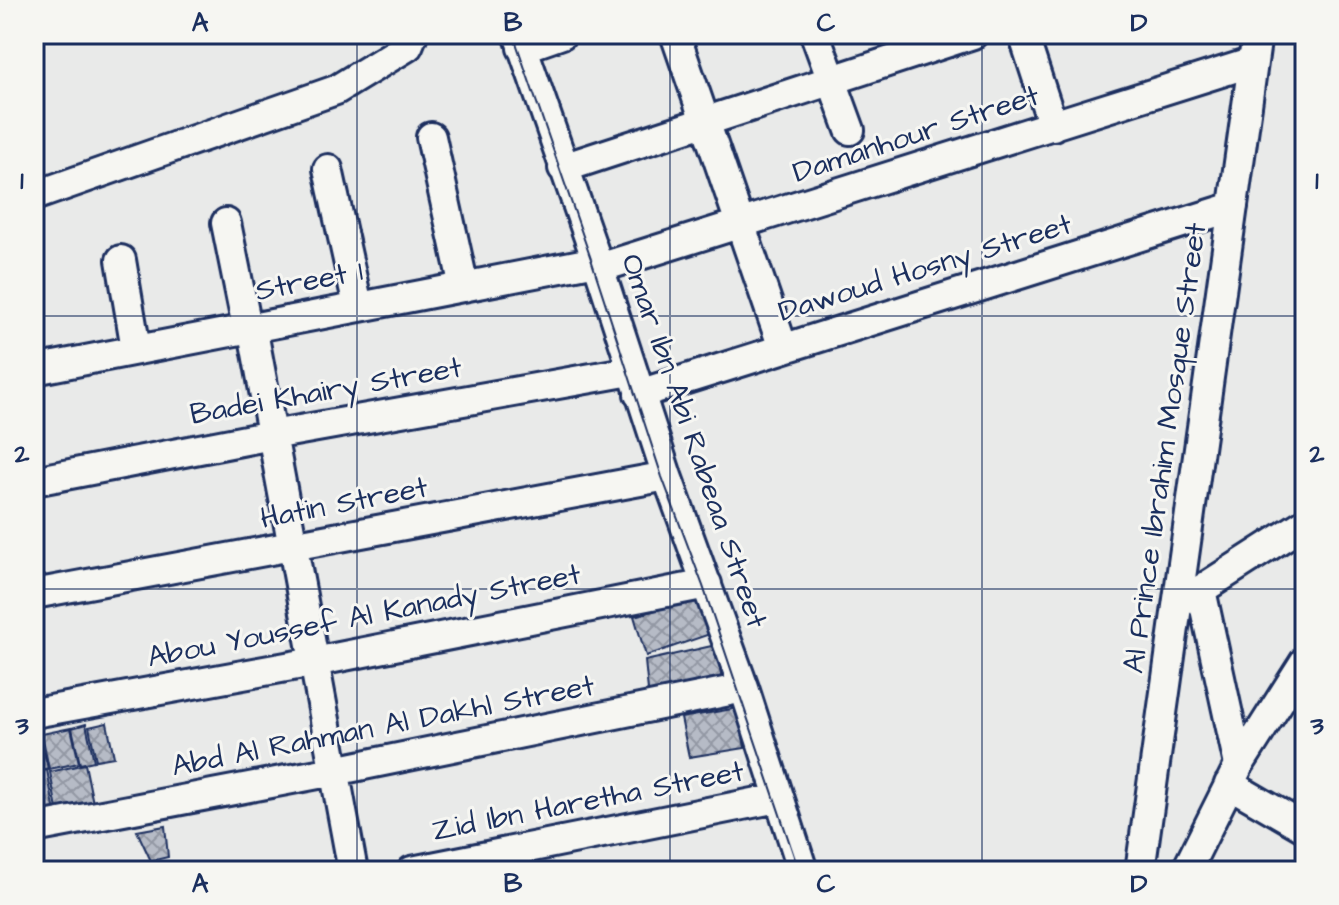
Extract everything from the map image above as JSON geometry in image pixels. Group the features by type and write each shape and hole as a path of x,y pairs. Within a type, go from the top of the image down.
{"street":[{"path":"34,196 336,90 408,46 413,34"},
{"path":"520,41 562,34"},
{"path":"675,34 783,348"},
{"path":"815,34 850,130"},
{"path":"563,168 973,34"},
{"path":"1023,34 1053,126"},
{"name":"Al Prince Ibrahim Mosque Street","path":"1140,871 1257,34"},
{"name":"Omar Ibn Abi Rabeaa Street","path":"520,41 667,476 744,688 803,871"},
{"name":"Damanhour Street","path":"598,265 741,225 1253,62"},
{"path":"431,137 464,287"},
{"path":"328,169 358,306"},
{"name":"Dawoud Hosny Street","path":"635,382 783,348 1233,207"},
{"path":"226,223 272,435 353,871"},
{"path":"121,260 136,349"},
{"name":"Street 1","path":"34,370 358,306 598,265"},
{"name":"Badei Khairy Street","path":"34,481 272,435 635,382"},
{"name":"Hatin Street","path":"34,594 667,476"},
{"path":"1178,605 1305,523"},
{"name":"Abou Youssef Al Kanady Street","path":"34,713 314,662 707,584"},
{"path":"1201,590 1234,775 1305,828"},
{"path":"1186,871 1234,775 1305,661"},
{"name":"Abd Al Rahman Al Dakhl Street","path":"34,828 744,688"},
{"name":"Zid Ibn Haretha Street","path":"412,871 778,798"}],"building":[{"path":"697,599 710,634 646,656 634,616"},
{"path":"716,645 723,687 649,700 645,661"},
{"path":"738,708 745,748 689,757 681,718"},
{"path":"107,723 114,757 96,760 89,727"},
{"path":"86,724 94,761 80,764 72,728"},
{"path":"71,728 79,763 49,769 42,734"},
{"path":"38,732 48,768 34,772 34,733"},
{"path":"85,764 94,808 58,815 50,772"},
{"path":"47,770 56,818 37,822 34,773"},
{"path":"165,826 168,857 151,861 137,831"}],"tram line":[{"path":"513,34 799,871"}]}
